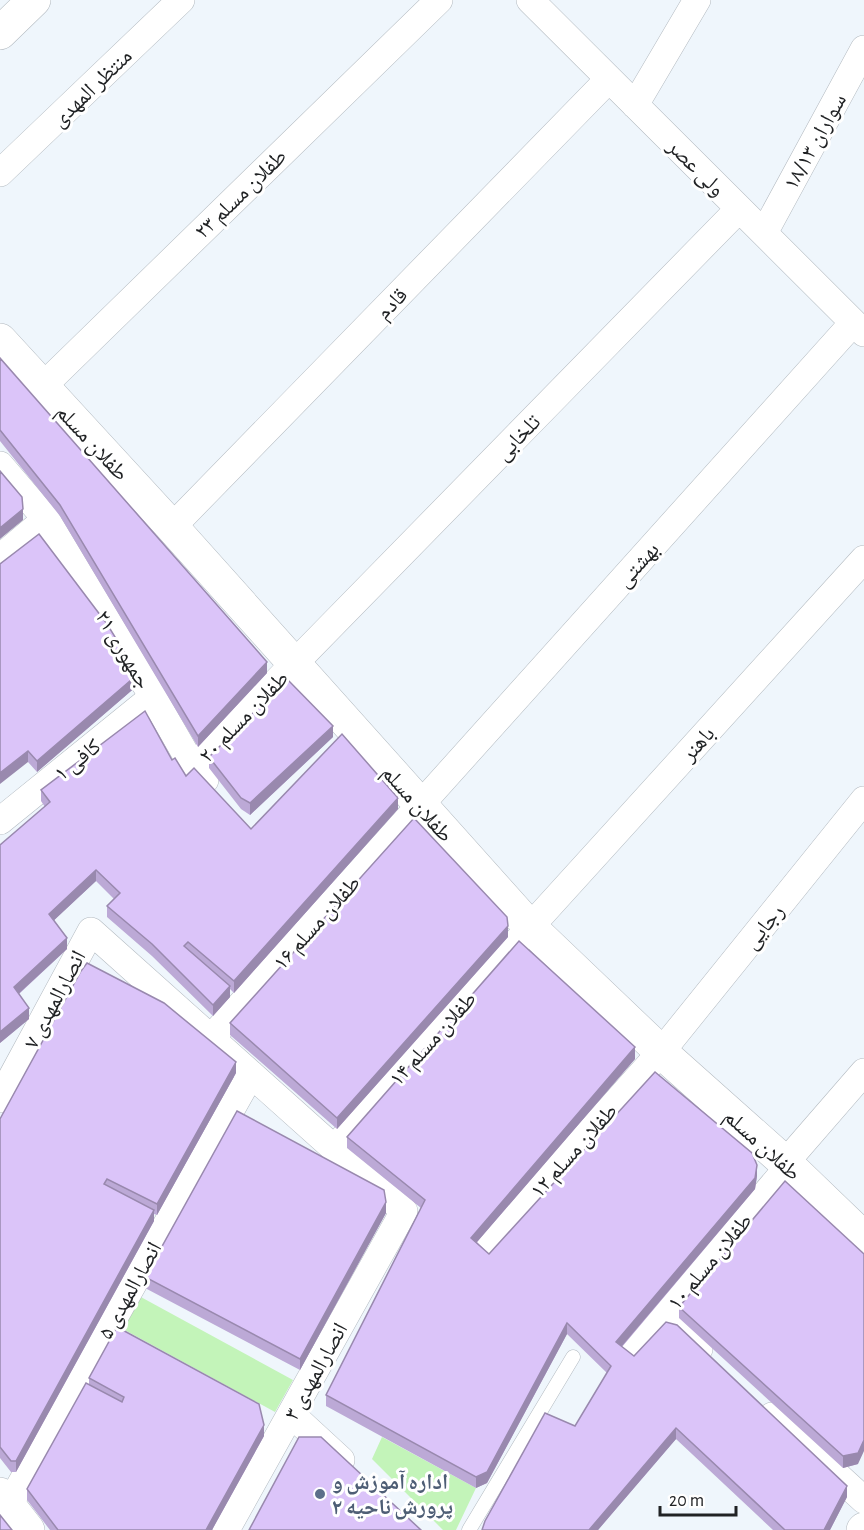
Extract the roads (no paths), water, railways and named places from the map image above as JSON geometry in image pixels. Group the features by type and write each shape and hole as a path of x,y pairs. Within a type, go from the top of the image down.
{"street":[{"path":"0,33 34,0"},
{"name":"منتظر المهدی","path":"0,173 181,0"},
{"name":"ولی عصر","path":"530,0 859,328"},
{"path":"635,105 697,0"},
{"name":"طفلان مسلم ۲۳","path":"42,387 422,6"},
{"name":"سواران ۱۸/۱۳","path":"764,233 864,50"},
{"name":"قادم","path":"172,527 609,79"},
{"name":"تلخابی","path":"294,664 740,209"},
{"name":"بهشتی","path":"420,805 859,328"},
{"name":"طفلان مسلم","path":"0,340 294,664 342,734 420,805 530,927 661,1052 787,1164 864,1238"},
{"name":"جمهوری ۲۱","path":"0,465 46,519 193,767 222,799"},
{"path":"0,558 46,519"},
{"name":"باهنر","path":"530,927 864,559"},
{"name":"طفلان مسلم ۲۰","path":"193,767 294,664"},
{"name":"کافی ۱","path":"0,821 153,697"},
{"name":"رجایی","path":"661,1052 864,800"},
{"name":"طفلان مسلم ۱۶","path":"211,1038 238,1000 420,805"},
{"name":"طفلان مسلم ۱۴","path":"334,1149 530,927"},
{"name":"انصارالمهدی ۷","path":"0,1099 91,931 211,1038"},
{"path":"211,1038 334,1149"},
{"name":"طفلان مسلم ۱۲","path":"485,1249 661,1052"},
{"name":"طفلان مسلم ۱۰","path":"629,1354 864,1072"},
{"name":"انصارالمهدی ۵","path":"12,1510 80,1388 161,1221 251,1074"},
{"name":"انصارالمهدی ۳","path":"226,1530 404,1211 334,1149"},
{"path":"663,1316 715,1364"},
{"path":"750,1396 864,1500"},
{"path":"291,1414 358,1476"}],"lane":[{"path":"469,1530 573,1357"}],"place":[{"name":"اداره آموزش و پرورش ناحیه ۲","path":"320,1494"}]}
